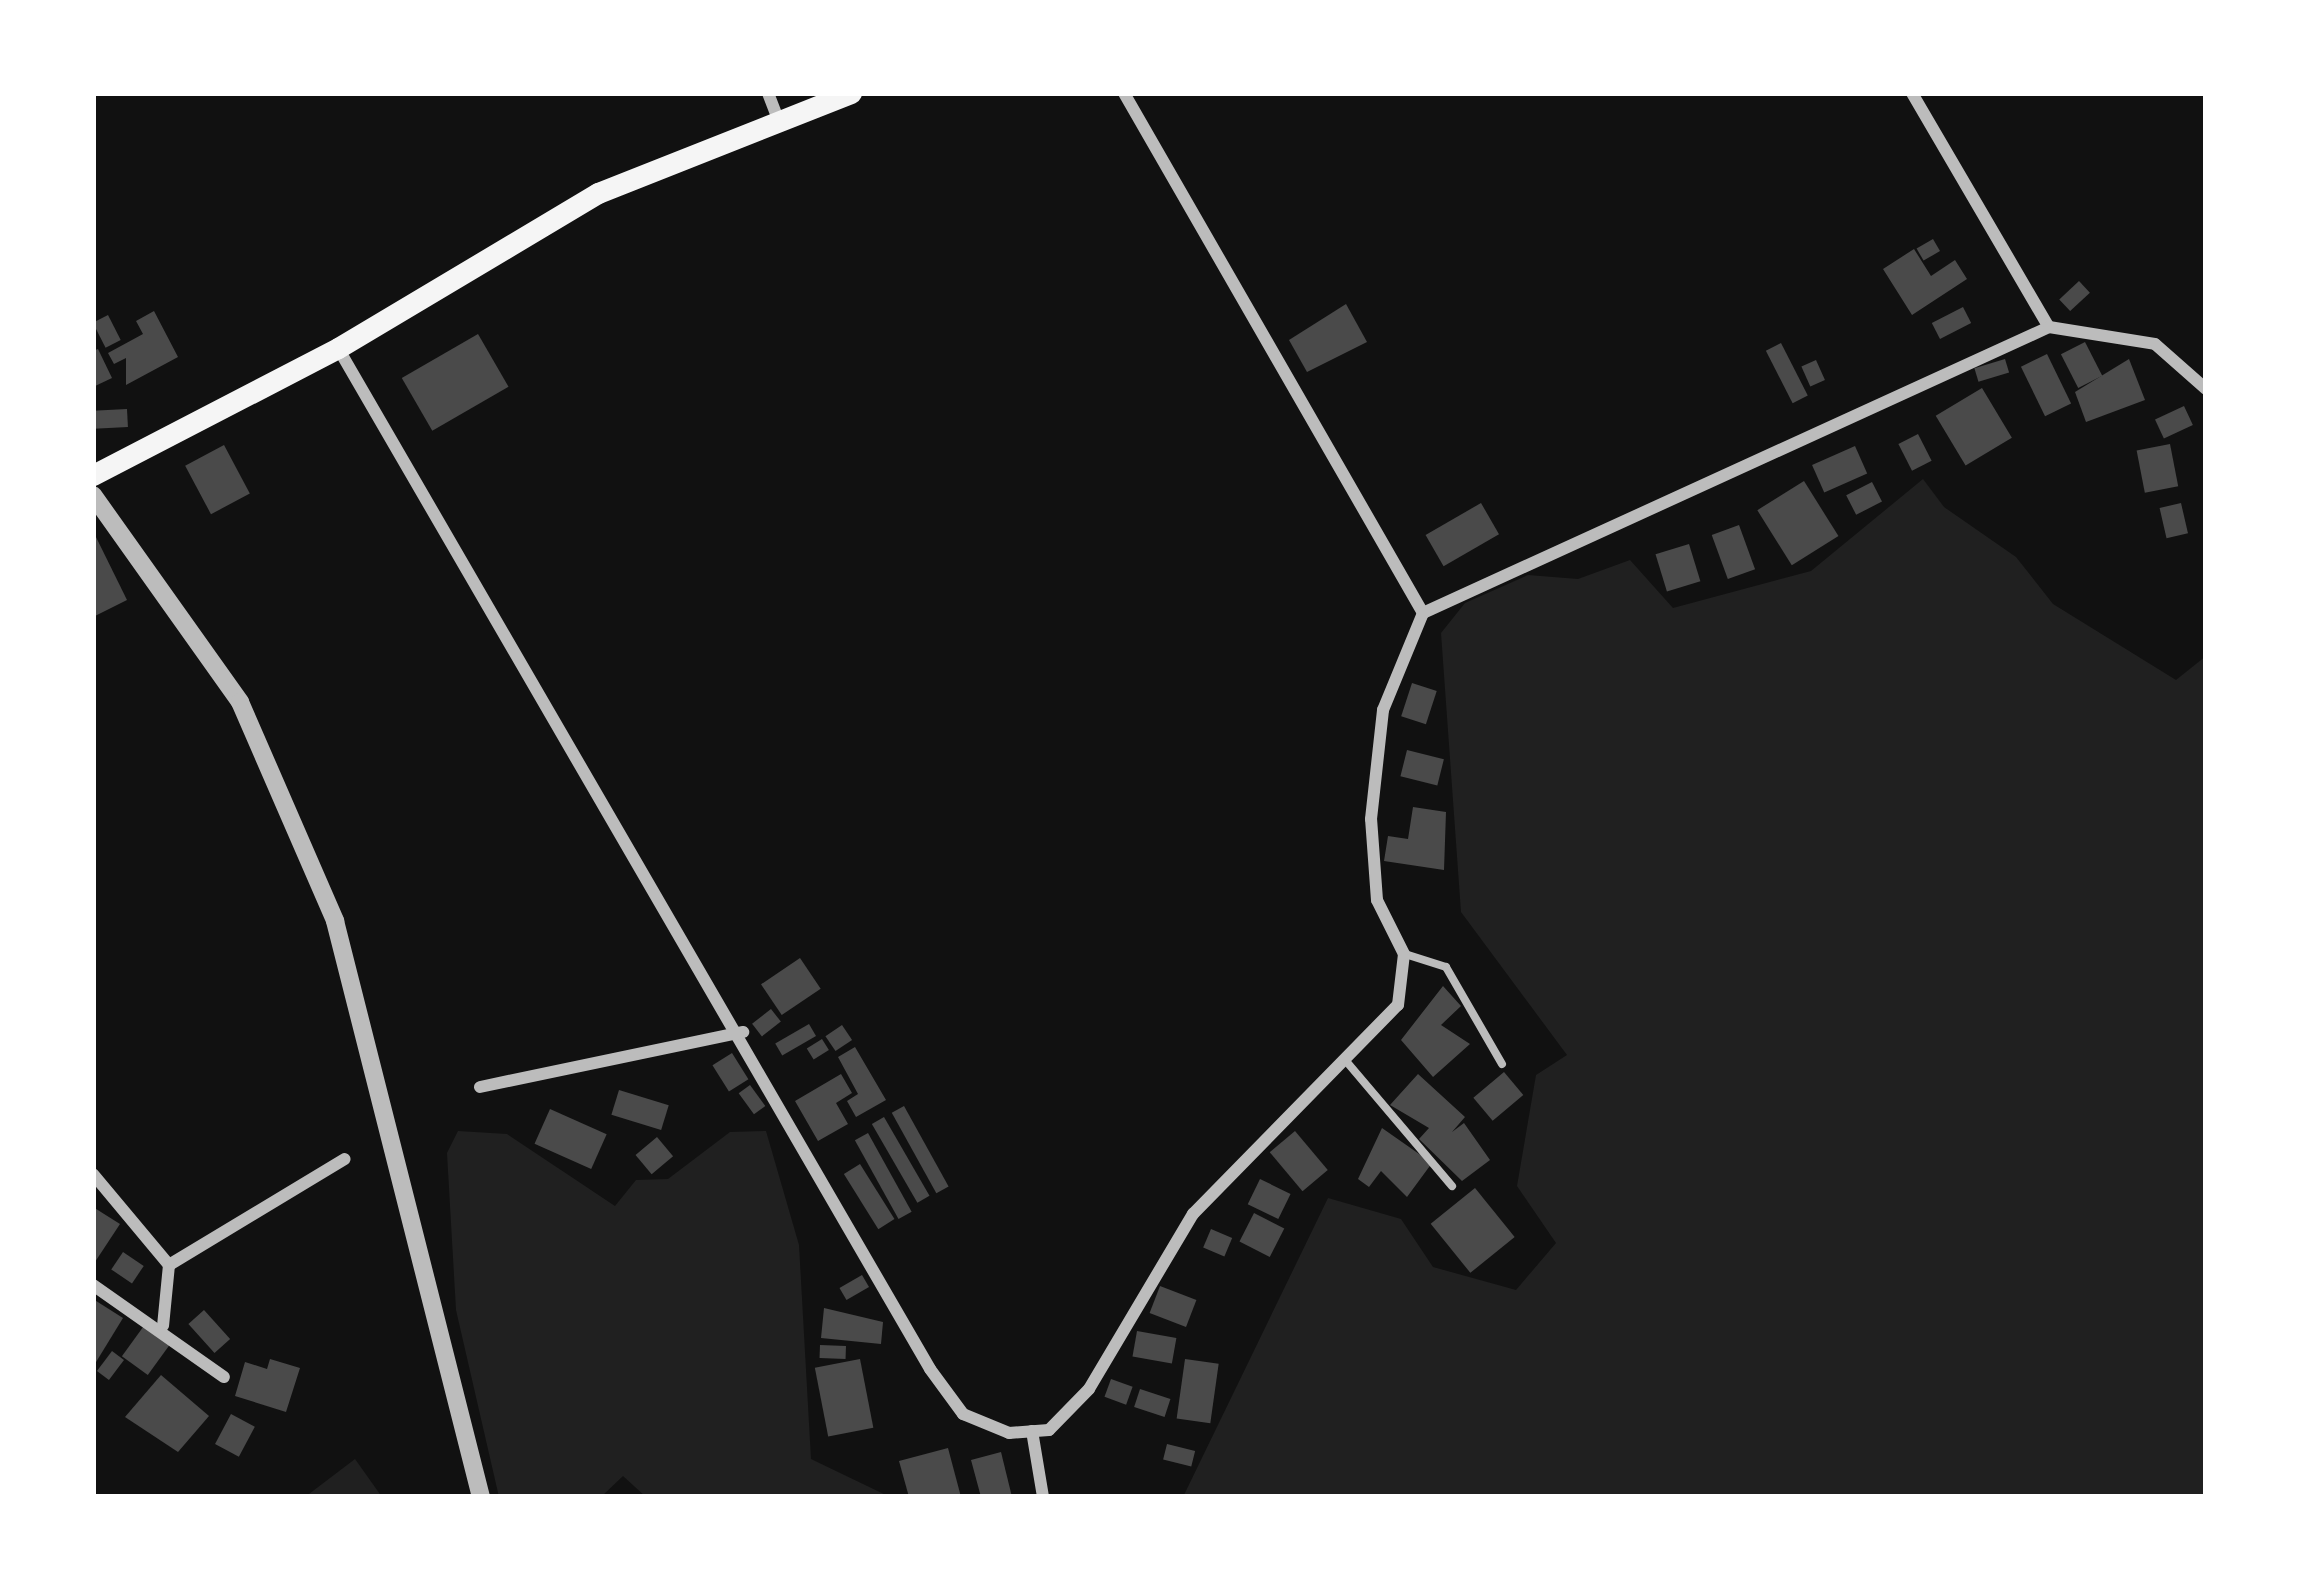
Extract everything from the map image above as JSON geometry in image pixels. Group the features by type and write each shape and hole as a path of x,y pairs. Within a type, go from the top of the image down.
{"main road":[{"path":"93,475 338,348 598,193 777,117 851,93"}],"street":[{"path":"768,93 777,117"},
{"path":"1124,93 1423,613"},
{"path":"1912,93 2049,327"},
{"path":"338,348 743,1032 930,1370 963,1414 1032,1431 1049,1430 1089,1389 1193,1214 1398,1006 1404,954 1377,900 1371,819 1383,710 1423,613 2049,327 2156,344 2206,389"},
{"path":"93,495 240,702 335,921 482,1497"},
{"path":"480,1087 743,1032"},
{"path":"169,1265 345,1159"},
{"path":"93,1174 169,1265 163,1326"},
{"path":"93,1285 163,1326 224,1376"},
{"path":"1032,1431 1043,1497"}],"lane":[{"path":"1404,954 1446,967 1502,1064"},
{"path":"1346,1061 1452,1186"}],"shaded area":[{"path":"1923,479 1944,507 2016,557 2053,604 2176,680 2206,656 2206,1497 1183,1497 1328,1198 1401,1219 1433,1267 1516,1290 1556,1243 1517,1186 1536,1075 1567,1055 1461,912 1441,633 1465,603 1528,575 1578,579 1630,560 1673,608 1811,571"},
{"path":"458,1131 507,1134 615,1206 636,1180 668,1179 730,1132 766,1131 799,1245 811,1459 890,1497 646,1497 623,1476 601,1497 499,1497 456,1310 447,1153"},
{"path":"355,1459 382,1497 305,1497"}],"building":[{"path":"1933,239 1940,251 1924,261 1917,248"},
{"path":"1914,249 1931,276 1955,260 1967,279 1912,315 1883,269"},
{"path":"2079,281 2090,293 2070,311 2059,299"},
{"path":"1346,304 1367,342 1307,372 1289,340"},
{"path":"1963,307 1971,323 1940,339 1932,323"},
{"path":"154,311 178,357 126,385 126,358 114,364 108,353 143,334 136,321"},
{"path":"108,315 121,340 106,348 93,323"},
{"path":"478,334 508,387 432,431 402,378"},
{"path":"2085,342 2102,376 2078,388 2061,354"},
{"path":"1781,343 1808,396 1793,403 1766,351"},
{"path":"98,349 112,378 93,387 93,351"},
{"path":"2047,354 2071,403 2045,416 2021,367"},
{"path":"2005,359 2009,372 1978,382 1974,368"},
{"path":"2129,359 2145,400 2086,422 2075,392"},
{"path":"1816,360 1825,380 1810,387 1801,367"},
{"path":"1982,388 2012,438 1966,466 1936,416"},
{"path":"2184,406 2193,425 2164,439 2155,420"},
{"path":"127,409 128,427 94,429 93,411"},
{"path":"1918,434 1932,461 1912,471 1898,444"},
{"path":"2170,444 2178,486 2145,493 2137,450"},
{"path":"224,445 250,494 211,514 185,466"},
{"path":"1855,446 1867,473 1824,493 1812,465"},
{"path":"1804,481 1838,536 1792,565 1757,510"},
{"path":"1872,482 1882,502 1856,515 1846,495"},
{"path":"1481,503 1499,534 1444,566 1426,535"},
{"path":"2181,503 2188,533 2167,538 2160,508"},
{"path":"1739,525 1755,569 1728,579 1712,535"},
{"path":"93,531 127,600 93,617"},
{"path":"1689,544 1700,581 1667,592 1656,554"},
{"path":"1412,683 1437,691 1426,724 1401,716"},
{"path":"1407,750 1444,759 1437,785 1400,776"},
{"path":"1413,807 1446,812 1444,870 1384,861 1388,836 1408,839"},
{"path":"800,958 821,989 782,1015 761,984"},
{"path":"1443,986 1461,1006 1441,1025 1470,1044 1433,1077 1401,1040"},
{"path":"771,1009 781,1022 762,1036 752,1024"},
{"path":"809,1024 816,1036 782,1056 775,1044"},
{"path":"842,1025 852,1040 835,1051 825,1036"},
{"path":"822,1039 829,1050 814,1060 807,1049"},
{"path":"855,1047 886,1100 856,1117 847,1101 858,1094 838,1057"},
{"path":"732,1053 748,1079 729,1091 712,1065"},
{"path":"1504,1072 1523,1095 1493,1121 1473,1098"},
{"path":"841,1074 852,1093 836,1103 848,1124 818,1141 795,1101"},
{"path":"1418,1074 1465,1117 1452,1132 1464,1123 1490,1160 1462,1181 1419,1139 1429,1128 1390,1105"},
{"path":"750,1085 765,1106 754,1114 739,1093"},
{"path":"619,1090 669,1105 661,1130 611,1115"},
{"path":"904,1106 949,1186 936,1193 892,1113"},
{"path":"550,1109 607,1134 591,1169 535,1144"},
{"path":"884,1117 930,1196 917,1203 872,1124"},
{"path":"1382,1128 1432,1163 1407,1197 1381,1171 1369,1187 1358,1179"},
{"path":"1295,1131 1328,1170 1303,1191 1270,1152"},
{"path":"868,1133 912,1212 899,1219 855,1140"},
{"path":"657,1137 673,1156 652,1174 636,1155"},
{"path":"860,1164 894,1219 878,1229 844,1174"},
{"path":"1260,1179 1291,1194 1278,1219 1248,1204"},
{"path":"1475,1188 1515,1237 1470,1273 1431,1224"},
{"path":"93,1207 120,1224 93,1265"},
{"path":"1254,1213 1284,1228 1270,1257 1239,1242"},
{"path":"1211,1229 1232,1238 1224,1256 1203,1247"},
{"path":"123,1252 144,1266 132,1283 111,1269"},
{"path":"862,1275 869,1287 846,1300 839,1288"},
{"path":"1160,1286 1196,1300 1186,1327 1150,1313"},
{"path":"93,1299 123,1318 93,1367"},
{"path":"824,1308 883,1322 881,1344 821,1338"},
{"path":"204,1310 230,1339 214,1353 188,1324"},
{"path":"146,1323 172,1342 148,1375 122,1356"},
{"path":"1137,1331 1176,1338 1172,1364 1132,1357"},
{"path":"820,1345 846,1346 846,1359 820,1358"},
{"path":"112,1351 124,1360 109,1380 97,1371"},
{"path":"270,1359 300,1368 286,1412 235,1396 245,1362 267,1369"},
{"path":"860,1359 873,1428 828,1436 815,1368"},
{"path":"1185,1359 1219,1364 1210,1423 1177,1418"},
{"path":"161,1375 209,1416 178,1452 125,1417"},
{"path":"1111,1379 1133,1387 1126,1405 1105,1397"},
{"path":"1140,1389 1170,1399 1165,1417 1134,1407"},
{"path":"231,1414 255,1427 239,1457 215,1444"},
{"path":"1167,1444 1195,1451 1191,1467 1163,1460"},
{"path":"948,1448 961,1497 909,1497 899,1461"},
{"path":"1001,1452 1012,1497 981,1497 971,1460"}]}
